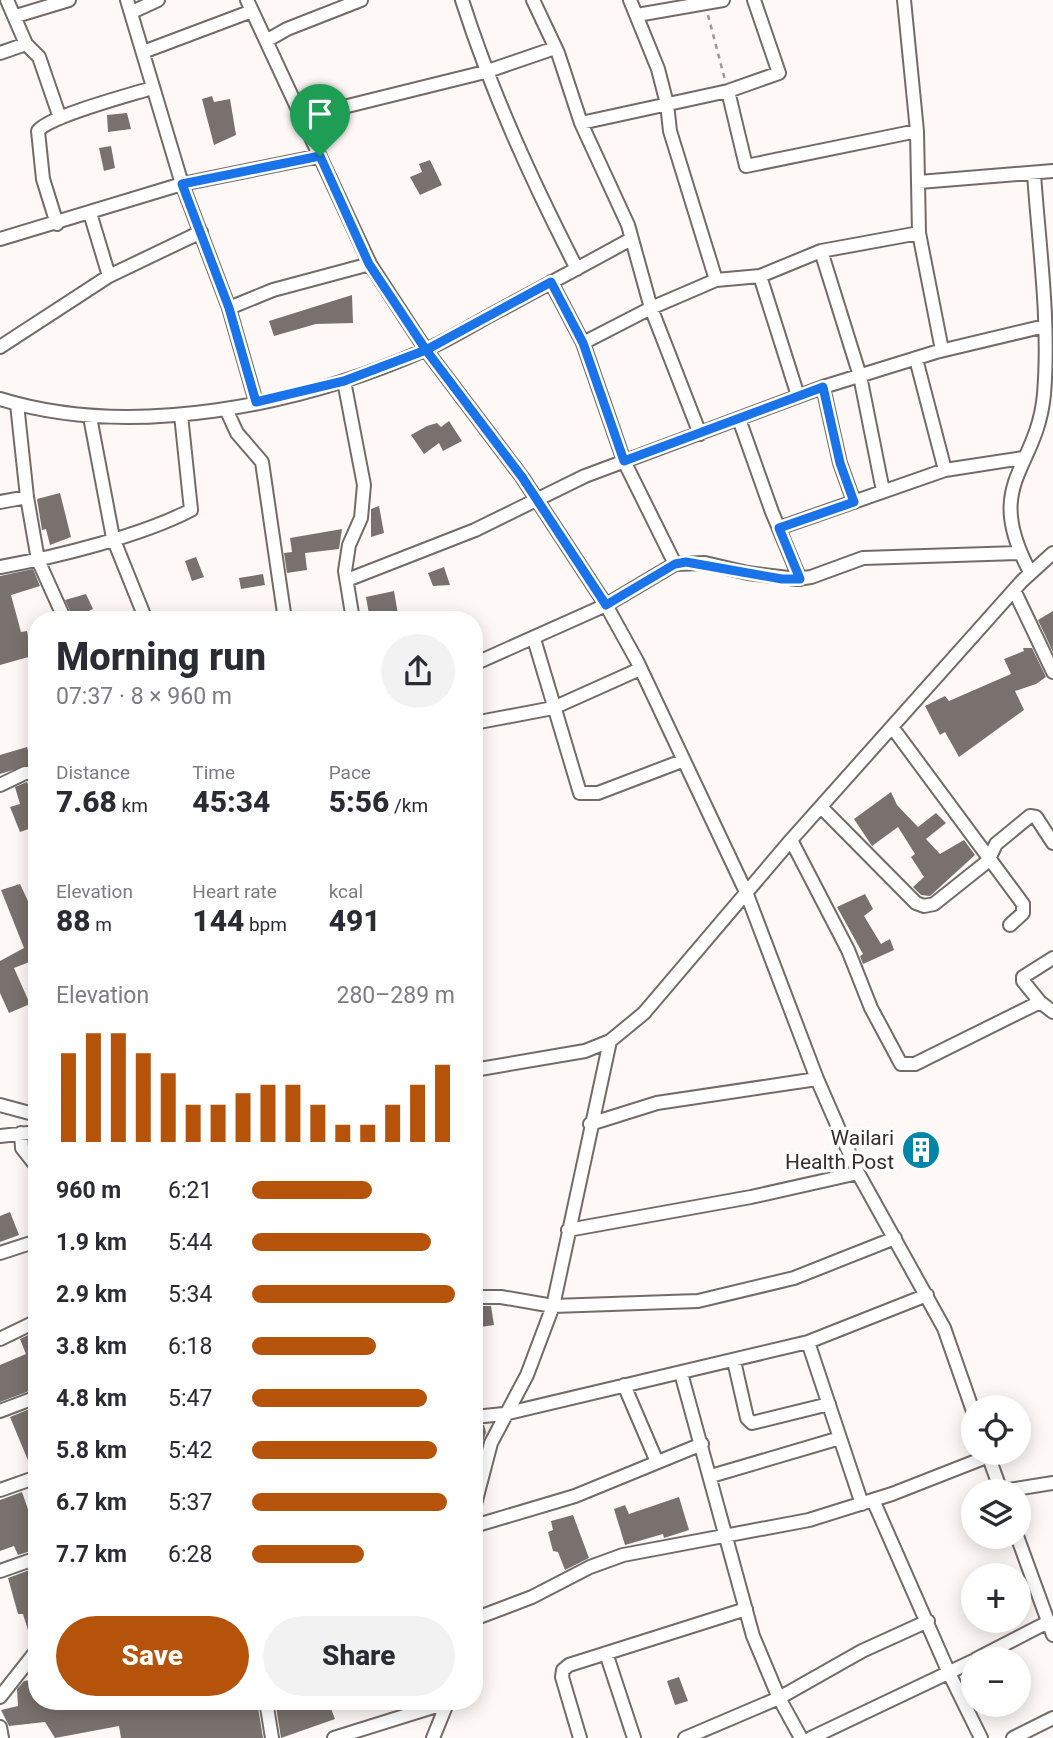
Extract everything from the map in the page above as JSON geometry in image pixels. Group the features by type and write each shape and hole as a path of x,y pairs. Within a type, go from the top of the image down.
{"street":[{"path":"7,0 26,44 39,57 60,118"},
{"path":"16,16 69,0"},
{"path":"158,0 130,6 182,184 229,308 256,402"},
{"path":"267,41 287,29 361,0"},
{"path":"462,0 485,72 523,162 577,269"},
{"path":"533,0 555,48 581,123 622,208 651,307 700,434"},
{"path":"630,0 667,104 670,131 716,280"},
{"path":"637,15 723,0"},
{"path":"581,123 728,91 779,73 754,0"},
{"path":"904,0 917,131 919,233 942,350"},
{"path":"143,52 249,6 369,264 426,350 522,477 606,605 640,669 746,892 817,1079 858,1173 944,1328 967,1395"},
{"path":"0,53 26,44"},
{"path":"299,118 485,72 555,48"},
{"path":"57,224 43,179 38,131 41,126 152,88"},
{"path":"728,91 746,166 917,131"},
{"path":"0,239 57,224 182,184 320,156"},
{"path":"919,182 1053,171"},
{"path":"1030,572 1019,553 1009,506 1014,478 1044,397 1047,296 1034,174"},
{"path":"90,213 109,276"},
{"path":"0,347 109,276 201,232"},
{"path":"583,343 651,307 716,280 760,276 821,251 919,233"},
{"path":"0,399 90,418 181,415 226,409 344,381 426,350 631,239"},
{"path":"821,251 860,376 883,491"},
{"path":"229,308 273,290 369,264"},
{"path":"760,276 799,396"},
{"path":"551,282 583,343 624,461 675,564"},
{"path":"346,580 475,530 537,503 585,476 823,387 942,350 1045,326"},
{"path":"916,359 945,470"},
{"path":"344,381 364,485 361,519 349,545 346,580 351,611"},
{"path":"823,387 840,463 854,502"},
{"path":"17,404 27,497 38,560 61,611"},
{"path":"226,409 237,433 262,462 284,611"},
{"path":"0,567 38,560 113,538 170,519 193,507 181,415"},
{"path":"90,418 113,538 142,611"},
{"path":"739,419 800,579"},
{"path":"779,528 945,470 1023,458"},
{"path":"0,502 27,497"},
{"path":"483,660 606,605 675,564 705,563 748,573 800,579 863,558 1019,553"},
{"path":"483,1069 585,1052 610,1041 644,1013 791,840 1030,572 1053,553"},
{"path":"1014,590 1053,672"},
{"path":"534,639 580,793 598,793 682,761"},
{"path":"483,721 553,708 640,669"},
{"path":"892,727 1023,904 1023,913 1010,925"},
{"path":"0,785 13,777 28,774"},
{"path":"821,807 916,903 925,906 934,904 988,860 996,844 1030,816 1036,817 1053,843"},
{"path":"791,840 848,950 871,1008 901,1064 915,1063 1040,1002"},
{"path":"1053,958 1023,977 1024,985 1053,1012"},
{"path":"483,1467 504,1414 527,1376 553,1306 610,1041"},
{"path":"590,1124 657,1103 817,1079"},
{"path":"0,1105 28,1113"},
{"path":"21,1133 22,1148 28,1156"},
{"path":"0,1136 28,1133"},
{"path":"568,1230 751,1197 858,1173"},
{"path":"483,1297 501,1297 553,1306 698,1301 794,1278 895,1238"},
{"path":"0,1253 28,1244"},
{"path":"483,1416 504,1414 808,1342 927,1295"},
{"path":"0,1339 28,1325"},
{"path":"808,1342 840,1438 981,1738"},
{"path":"734,1361 747,1418 752,1423 828,1404"},
{"path":"681,1373 753,1636 779,1698 801,1738"},
{"path":"624,1385 657,1462"},
{"path":"0,1412 28,1401"},
{"path":"710,1476 840,1438"},
{"path":"483,1523 575,1496 702,1444"},
{"path":"483,1616 532,1597 590,1567 623,1555 809,1520 868,1502 961,1465"},
{"path":"0,1490 28,1481"},
{"path":"1031,1486 1053,1483"},
{"path":"1022,1549 1053,1635"},
{"path":"0,1571 28,1561"},
{"path":"580,1738 564,1687 563,1670 569,1665 746,1609"},
{"path":"685,1738 779,1698 862,1651 928,1621"},
{"path":"999,1647 1048,1622"},
{"path":"606,1653 634,1738"},
{"path":"0,1697 28,1667"},
{"path":"811,1738 961,1667"},
{"path":"267,1710 272,1738"},
{"path":"334,1738 422,1710"},
{"path":"433,1738 444,1710"},
{"path":"1013,1738 1053,1718"},
{"path":"0,1727 2,1738"}],"path":[{"path":"705,5 728,91"}],"building":[{"path":"212,96 214,102 230,99 236,135 214,145 202,99"},
{"path":"127,113 131,129 108,132 107,115"},
{"path":"111,146 115,168 104,171 99,148"},
{"path":"430,160 442,185 420,195 410,177 422,172 419,164"},
{"path":"352,295 353,323 316,324 274,336 269,321"},
{"path":"449,421 462,441 443,451 439,443 424,454 411,435 427,426 437,423 441,427"},
{"path":"60,493 71,537 50,545 46,529 42,530 37,499"},
{"path":"379,506 384,533 371,537 371,509"},
{"path":"342,529 339,549 305,553 307,570 287,573 284,553 292,552 290,538"},
{"path":"196,557 204,577 192,581 185,561"},
{"path":"444,567 450,585 433,586 428,573"},
{"path":"33,569 40,586 11,595 21,632 27,631 28,657 0,665 0,576"},
{"path":"263,574 265,585 241,589 239,578"},
{"path":"394,591 397,611 368,611 366,597"},
{"path":"86,594 93,609 70,611 65,600"},
{"path":"1053,611 1053,652 1038,620"},
{"path":"1023,648 1032,648 1046,677 1036,684 1015,691 1024,710 959,757 945,732 940,735 925,706 945,696 949,701 1011,674 1004,659 1024,651"},
{"path":"27,747 28,765 0,774 0,755"},
{"path":"27,782 28,784 28,829 20,832 10,807 20,804 15,787"},
{"path":"891,792 897,805 918,827 936,813 946,823 926,839 940,854 964,840 975,855 930,896 921,895 913,887 924,877 911,857 915,854 898,827 872,846 854,819"},
{"path":"20,884 28,901 28,963 14,968 28,1005 9,1013 0,993 0,961 24,948 1,890"},
{"path":"865,894 873,909 864,916 881,944 890,939 894,950 863,964 860,956 863,954 837,907"},
{"name":"Wailari Health Post","path":"929,1135 937,1153 912,1164 904,1146"},
{"path":"10,1212 19,1235 0,1242 0,1216"},
{"path":"483,1306 491,1306 494,1325 483,1327"},
{"path":"28,1335 28,1391 0,1402 0,1365 26,1354 20,1339"},
{"path":"28,1410 28,1460 10,1417"},
{"path":"22,1492 28,1509 28,1552 18,1555 14,1546 0,1551 0,1500"},
{"path":"679,1497 689,1530 625,1545 614,1509 625,1505 629,1514"},
{"path":"573,1515 589,1558 565,1570 558,1552 553,1551 548,1532 553,1530 551,1521"},
{"path":"28,1571 28,1630 23,1614 18,1614 8,1578"},
{"path":"679,1677 688,1701 675,1705 667,1681"},
{"path":"28,1680 28,1710 258,1710 263,1738 121,1738 119,1726 55,1738 45,1722 9,1726 1,1710 18,1706 17,1689"},
{"path":"276,1710 332,1710 335,1719 281,1738"}],"place":[{"name":"Wailari Health Post","path":"921,1150"}],"route":[{"path":"320,156 182,184 229,308 256,402 344,381 426,350 551,282 583,343 624,461 823,387 840,463 854,502 779,528 800,579 782,579 705,563 686,562 675,564 606,605 522,477 426,350 369,264 320,156"}]}
